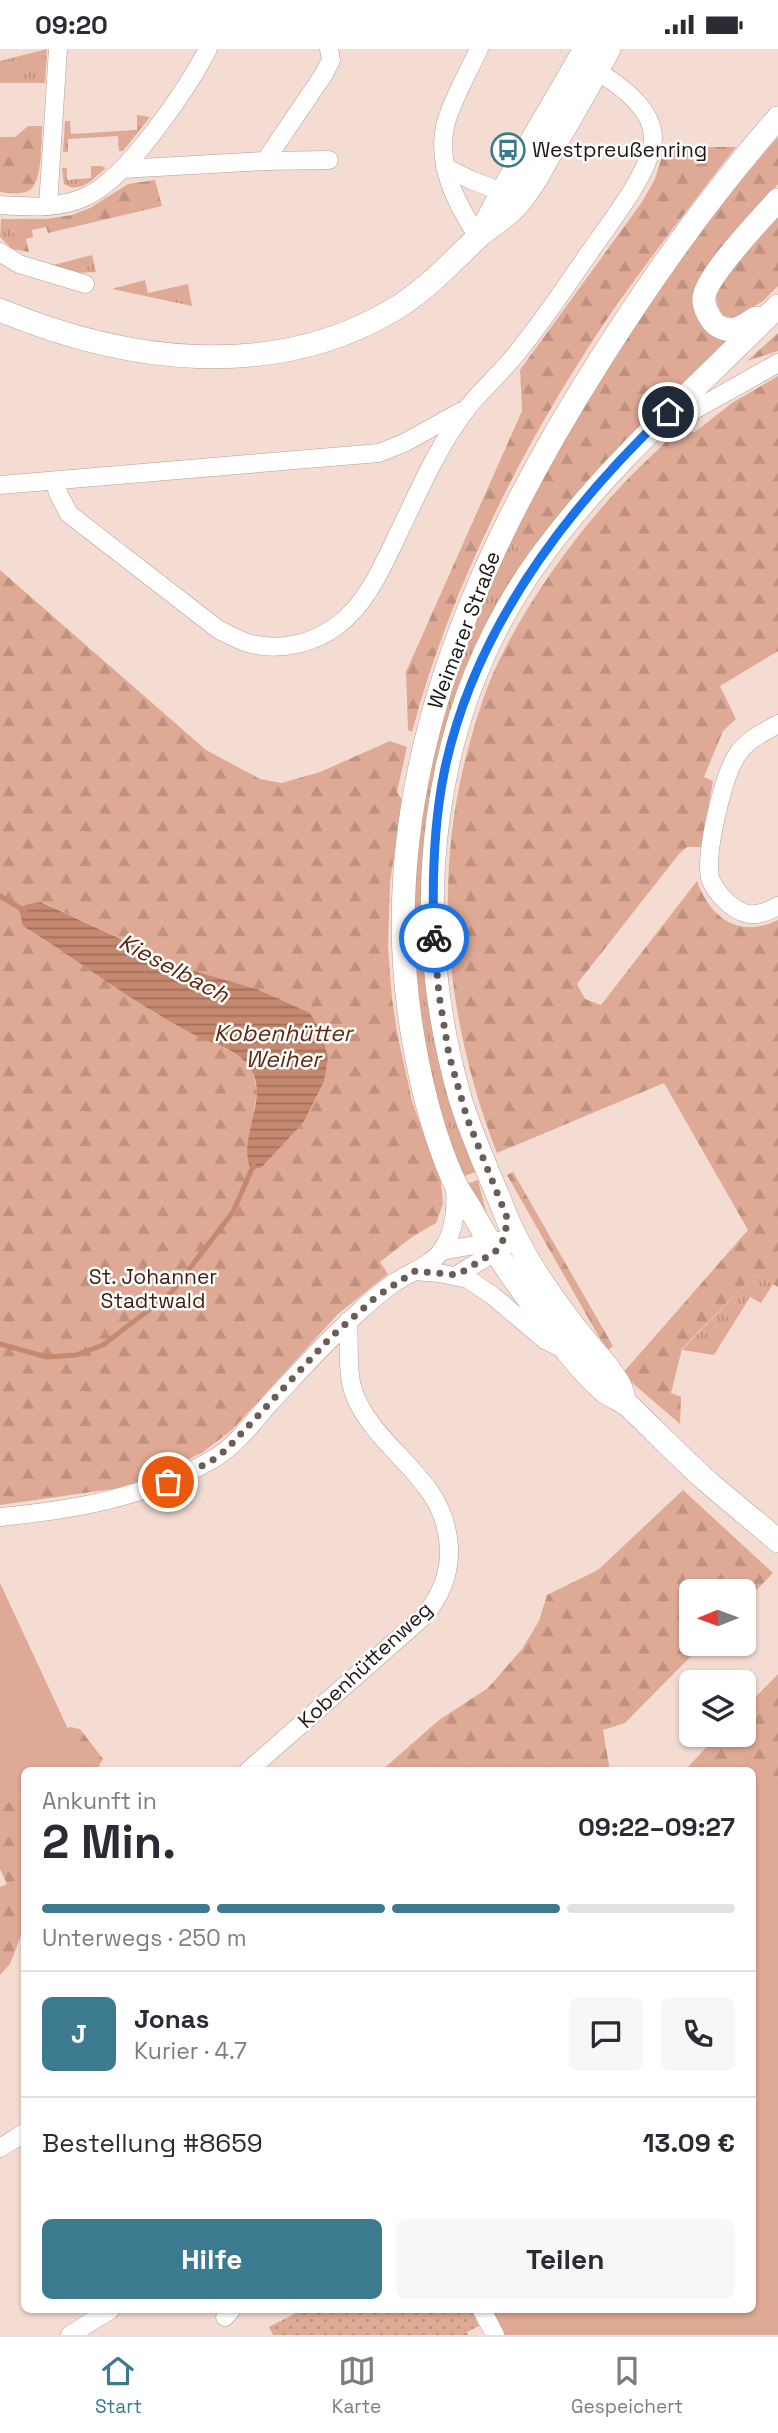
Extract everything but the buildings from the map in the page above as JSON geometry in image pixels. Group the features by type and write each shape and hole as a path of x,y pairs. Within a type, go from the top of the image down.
{"street":[{"path":"48,206 58,49"},
{"path":"0,205 48,206 69,203 100,189 122,169 167,113 208,49"},
{"path":"265,161 324,74 331,60 329,49"},
{"path":"478,237 458,203 445,167 443,144 447,121 479,49"},
{"path":"478,237 502,192 587,60 609,49"},
{"path":"0,310 58,332 143,352 204,358 271,353 309,346 347,333 395,309 439,276 478,237 516,206 528,191 587,60"},
{"path":"54,481 69,514 219,630 247,643 272,647 303,643 324,635 341,623 369,593 428,471 450,433 467,409 536,330 629,194 649,160 653,135 641,109 587,60"},
{"path":"755,144 778,109"},
{"name":"Weimarer Straße","path":"625,1402 604,1392 568,1352 503,1240 455,1184 422,1086 406,995 403,946 407,840 434,704 465,615 537,463 630,313 755,144 778,118"},
{"path":"122,169 329,160"},
{"path":"445,167 502,192"},
{"path":"778,200 723,264 710,282 704,298 707,311 715,325 729,331 737,330 778,305"},
{"path":"0,252 19,264 85,284"},
{"path":"778,305 649,430 610,473 537,562 495,630 461,714 445,771 438,808 432,883 434,946 449,1055 503,1240 544,1285 619,1384 625,1402 706,1481 778,1541"},
{"path":"649,430 682,417 778,363"},
{"path":"0,485 379,453 404,443 467,409"},
{"path":"778,724 748,743 732,764 716,816 710,863 710,878 715,889 733,908 756,914 768,912 778,906"},
{"path":"441,1251 454,1220 455,1184"},
{"path":"0,1517 58,1511 115,1500 152,1489 210,1462 239,1438 331,1337 376,1297 441,1251 503,1240"},
{"path":"457,1275 503,1240"},
{"path":"415,1271 457,1275 484,1289 545,1340 568,1352"},
{"name":"Kobenhüttenweg","path":"253,1767 424,1616 437,1598 447,1574 449,1533 442,1508 368,1420 354,1394 348,1321"},
{"path":"0,2148 21,2135"},
{"path":"70,2335 105,2313"},
{"path":"484,2313 495,2335"}],"green space":[{"path":"47,49 45,83 0,83 0,61"},
{"path":"137,115 150,117 123,151 119,151 118,136 68,139 68,152 63,152 65,121 70,121 71,134 137,130"},
{"path":"28,126 42,126 36,181 33,187 25,192 0,192 0,137 15,137"},
{"path":"778,137 778,184 707,267 700,279 732,340 530,556 509,541 567,434 665,280 701,231"},
{"path":"665,147 736,147 618,303 554,403 525,455 497,509 449,620 412,732 408,730 406,672 522,411 520,370 642,202 655,179"},
{"path":"91,166 106,168 92,180 76,188 64,184 62,168 67,168 67,180 91,178"},
{"path":"155,180 162,206 48,233 46,227 32,230 33,237 26,239 29,252 12,249 12,235 17,219 47,219 72,215 90,208 128,184"},
{"path":"778,216 778,286 763,301 735,318 724,316 716,300 721,283"},
{"path":"1,219 17,219 12,235 12,249 0,237"},
{"path":"92,255 96,272 75,273 49,266"},
{"path":"145,280 148,293 188,284 192,306 112,289"},
{"path":"778,333 778,351 747,361"},
{"path":"778,376 778,651 720,686 736,719 723,731 704,777 713,781 701,847 687,847 679,854 577,984 585,999 601,1005 697,881 710,905 728,922 751,927 778,920 778,1287 755,1274 682,1349 671,1393 681,1397 680,1424 622,1374 748,1230 664,1083 497,1153 466,1053 456,1001 448,897 451,845 458,793 485,695 508,643 552,571 629,477 676,432 695,432 732,403"},
{"path":"509,541 530,556 438,768 451,1095 476,1172 461,1177 433,1098 411,946 421,804 457,665"},
{"name":"St. Johanner Stadtwald","path":"0,570 206,750 260,779 282,783 320,772 390,741 407,747 397,792 402,800 390,883 388,948 397,1032 412,1101 441,1182 443,1204 436,1223 412,1237 380,1262 388,1274 338,1314 232,1430 203,1452 148,1479 113,1489 0,1505","holes":["42,902 181,967 257,989 310,1013 303,1123 262,1167 254,1111 257,1091 253,1072 242,1057 155,1013 23,926"]},
{"path":"513,1172 613,1346 607,1351 507,1175"},
{"path":"478,1180 490,1228 464,1185"},
{"path":"755,1274 773,1284 761,1303 750,1297 714,1355 682,1350"},
{"path":"683,1490 773,1573 756,1591 756,1579 679,1579 679,1656 691,1656 625,1723 603,1730 609,1767 386,1767 439,1720 488,1688 522,1649 539,1621 547,1595 598,1570"},
{"path":"0,1583 80,1755 64,1767 21,1767 21,1796 0,1806"},
{"path":"778,1674 778,1776 756,1783 756,1767 688,1767 707,1747 756,1747 756,1697"},
{"path":"70,1727 80,1729 103,1759 98,1767 23,1767 16,1755"},
{"path":"778,1776 778,2335 503,2335 492,2313 756,2313 756,1783"},
{"path":"21,1796 21,1936 10,1964 0,1975 0,1887 7,1884 0,1869 0,1806"},
{"path":"296,2313 472,2313 479,2326 467,2332 468,2335 273,2335 269,2327"}],"water":[{"name":"Kobenhütter Weiher","path":"41,902 181,967 257,989 310,1013 321,1032 328,1057 324,1081 303,1123 262,1167 251,1170 248,1158 247,1146 257,1095 256,1083 247,1064 229,1050 154,1012 23,926 19,909"}],"waterway":[{"name":"Kieselbach","path":"0,896 25,911"},
{"path":"0,1344 47,1357 76,1355 103,1345 171,1293 233,1212 254,1164"}],"way so far":[{"path":"168,1482 210,1462 226,1450 331,1337 394,1283 415,1271 457,1275 495,1252 503,1240 508,1220 467,1118 449,1055 439,995 434,938"}],"place":[{"name":"Westpreußenring","path":"508,150"}],"route":[{"path":"434,938 432,883 438,808 445,771 476,672 495,630 537,562 610,473 668,412"}]}
